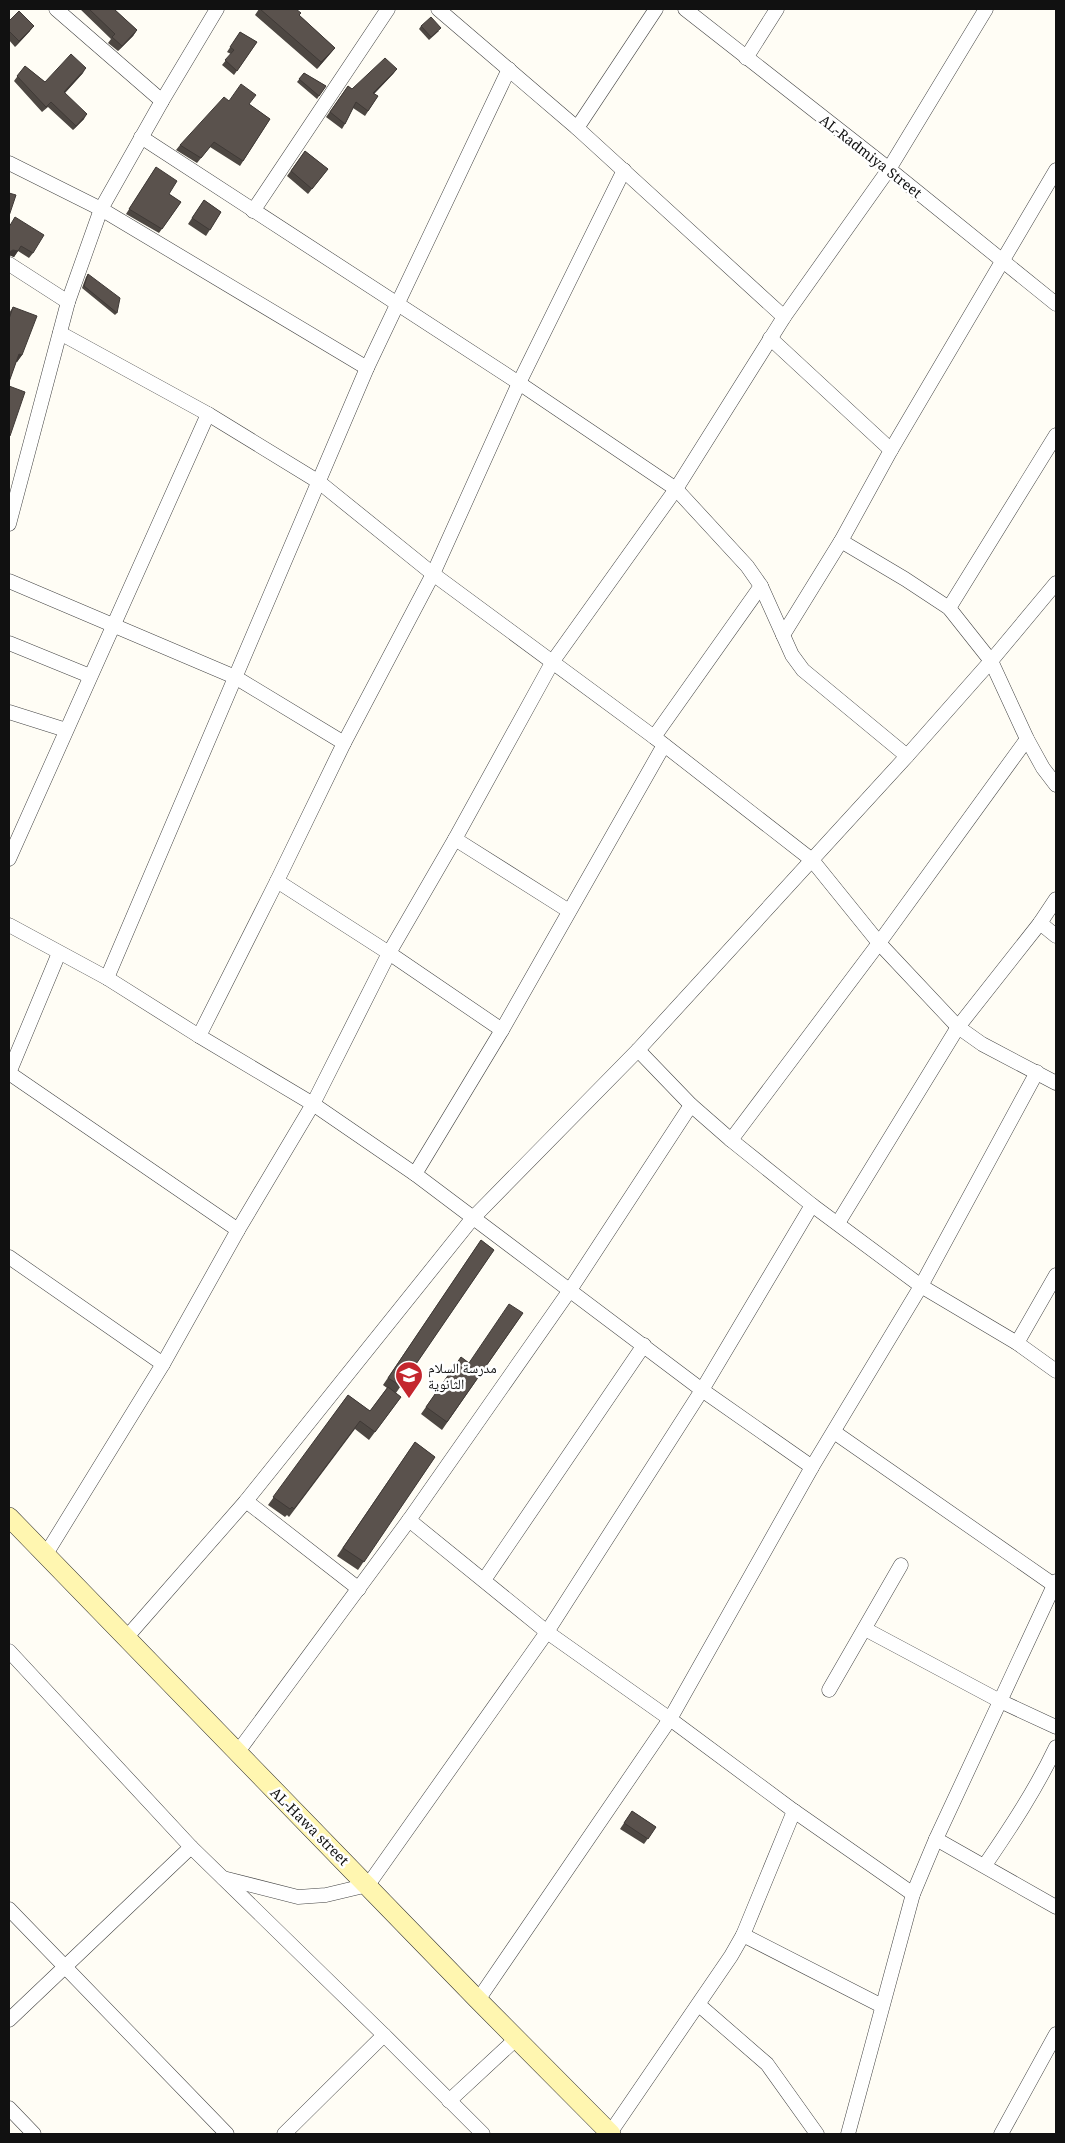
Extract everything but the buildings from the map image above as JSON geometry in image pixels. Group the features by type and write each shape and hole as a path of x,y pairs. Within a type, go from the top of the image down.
{"street":[{"path":"56,9 162,101"},
{"path":"9,524 68,302 101,209 141,137 217,9"},
{"path":"253,211 388,9"},
{"path":"438,9 577,128 784,317"},
{"path":"577,128 656,9"},
{"name":"AL-Radmiya Street","path":"685,9 889,169 1056,304"},
{"path":"746,58 777,9"},
{"path":"46,1554 163,1364 238,1230 313,1104 389,953 455,839 552,661 676,489 770,338 889,169 986,9"},
{"path":"107,978 367,368 509,69"},
{"path":"141,137 353,274 396,305 519,383 676,489 747,566 762,586 792,655 803,670 907,756"},
{"path":"9,163 101,209 367,368"},
{"path":"199,1036 344,742 433,574 519,383 624,170"},
{"path":"783,635 841,541 891,450 1056,170"},
{"path":"9,264 68,302"},
{"path":"60,332 208,414 319,482 433,574 659,741 812,860 879,943 958,1027 982,1044 1056,1083"},
{"path":"770,338 891,450"},
{"path":"9,859 208,414"},
{"path":"949,608 1056,435"},
{"path":"841,541 949,608 991,661 1027,739 1043,768 1056,784"},
{"path":"9,581 235,677 344,742"},
{"path":"126,1638 246,1501 472,1218 638,1050 907,756 991,661 1056,583"},
{"path":"415,1174 502,1030 569,910 659,741 762,586"},
{"path":"9,643 90,676"},
{"path":"9,712 66,730"},
{"path":"731,1140 879,943 1027,739"},
{"path":"455,839 569,910"},
{"path":"277,881 389,953 502,1030"},
{"path":"838,1223 958,1027 1040,923 1056,899"},
{"path":"1040,923 1056,936"},
{"path":"9,925 107,978 313,1104 415,1174 702,1390 812,1467"},
{"path":"59,953 9,1073 238,1230"},
{"path":"638,1050 691,1105 812,1206 838,1223 921,1286 1017,1343 1056,1371"},
{"path":"478,2000 670,1719 812,1467 921,1286 1037,1072"},
{"path":"238,1753 359,1590 570,1290 691,1105"},
{"path":"223,1878 298,1897 326,1895 368,1885 547,1632 702,1390 812,1206"},
{"path":"9,1257 163,1364"},
{"path":"1017,1343 1056,1275"},
{"path":"484,1580 644,1345"},
{"path":"834,1432 1055,1583 936,1839 914,1894 848,2134"},
{"path":"246,1501 359,1590"},
{"name":"AL-Hawa street","path":"9,1518 610,2134"},
{"path":"409,1520 547,1632 914,1894"},
{"path":"829,1690 901,1565"},
{"path":"865,1629 1000,1701 1056,1727"},
{"path":"9,1651 191,1847 483,2134"},
{"path":"985,1865 1020,1815 1040,1781 1056,1747"},
{"path":"610,2134 699,2005 743,1935 794,1810"},
{"path":"936,1839 985,1865 1056,1907"},
{"path":"9,2020 191,1847"},
{"path":"9,1910 227,2134"},
{"path":"743,1935 882,2006"},
{"path":"699,2005 767,2064 817,2134"},
{"path":"1002,2134 1056,2034"},
{"path":"284,2134 384,2035"},
{"path":"449,2100 517,2038"},
{"path":"9,2108 34,2134"}],"place":[{"name":"مدرسة السلام الثانوية","path":"409,1399"}]}
